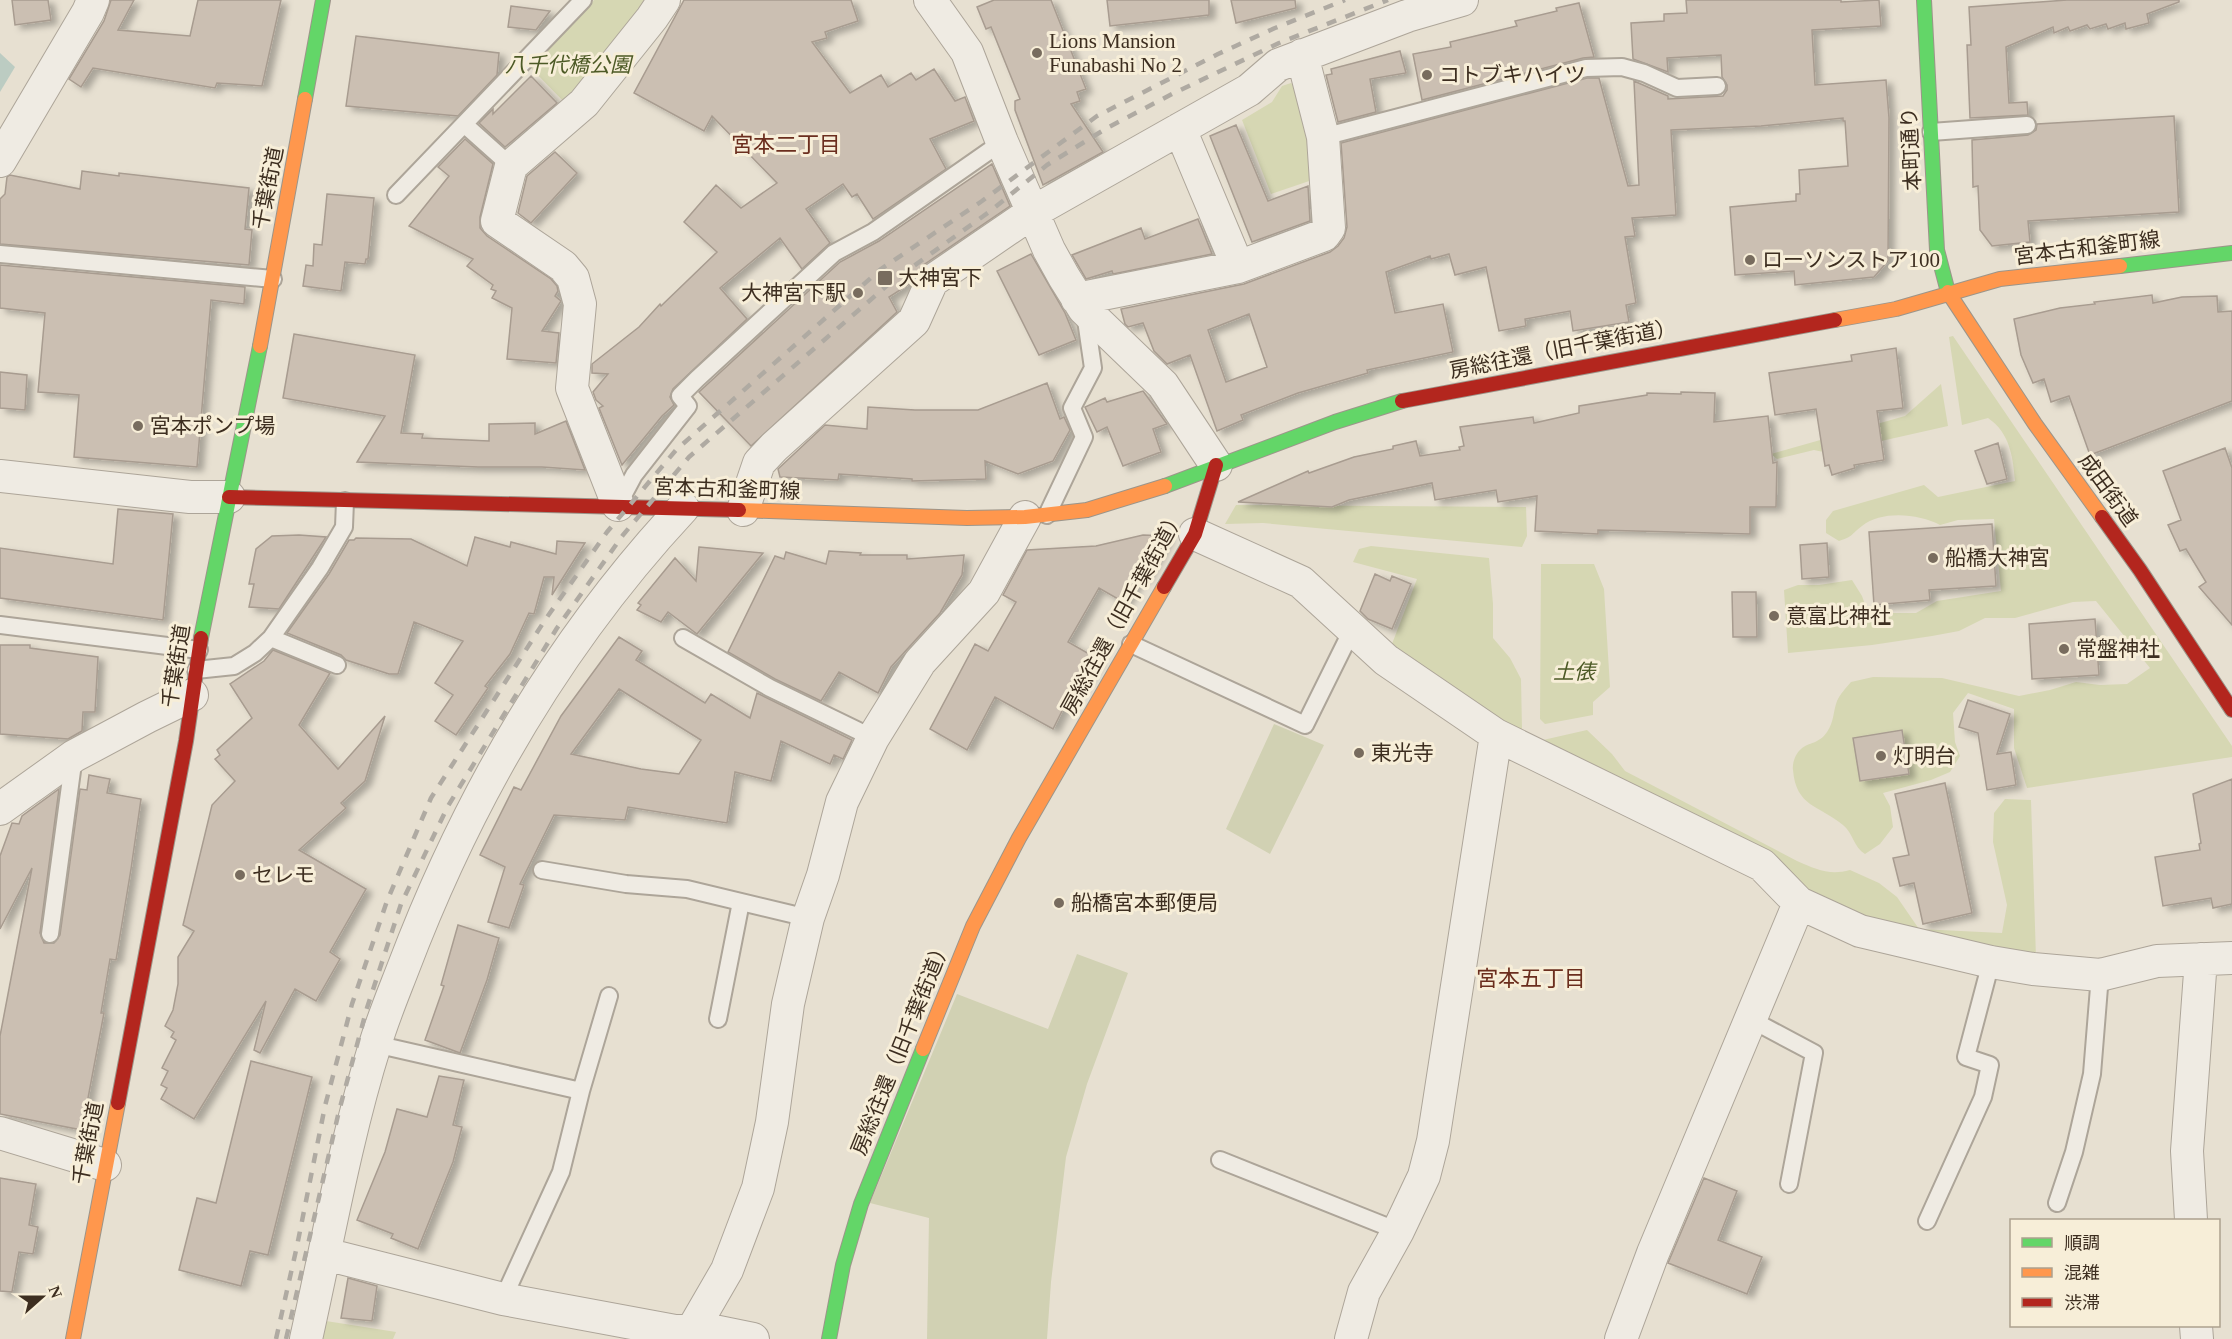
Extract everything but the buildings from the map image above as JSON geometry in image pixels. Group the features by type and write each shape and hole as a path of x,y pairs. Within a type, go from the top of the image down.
{"main road":[{"name":"千葉街道","path":"73,1339 186,741 198,650 273,279 323,0"},
{"name":"本町通り","path":"1924,0 1937,250 1949,295"},
{"name":"宮本古和釜町線","path":"1949,295 2000,279 2232,253"},
{"name":"房総往還（旧千葉街道）","path":"829,1339 843,1265 861,1204 973,926 1014,848 1195,534 1216,465 1390,404 1896,309 1949,295"},
{"name":"成田街道","path":"1949,295 2034,424 2140,570 2232,710"},
{"name":"宮本古和釜町線","path":"229,497 618,505 967,518 1036,516 1087,510 1149,492 1216,465"}],"street":[{"path":"0,161 93,0"},
{"path":"618,505 572,388 580,304 573,278 562,266 497,221 511,166 584,103 664,0"},
{"path":"930,0 967,52 1002,142 1049,250 1081,304 1163,385 1216,465"},
{"path":"743,510 759,463 914,321 932,281 1033,212 1249,90 1278,65 1407,16 1462,0"},
{"path":"1081,304 1238,267 1324,235 1329,228 1323,136 1302,55"},
{"path":"1180,129 1238,267"},
{"path":"0,476 190,497 229,497"},
{"path":"306,1339 357,1109 375,1044 426,909 469,814 522,722 580,631 658,535 683,508"},
{"path":"688,1332 728,1270 758,1188 772,1122 788,1004 808,918 823,875 842,802 873,738 920,662 984,592 1036,516"},
{"path":"1195,534 1301,582 1386,660 1496,735 1762,865 1799,903 1860,931 1991,962 2033,969 2100,975 2157,961 2232,958"},
{"path":"0,808 74,756 194,683"},
{"path":"1351,1339 1364,1292 1424,1176 1433,1141 1447,1038 1496,735"},
{"path":"1621,1339 1653,1253 1799,903"},
{"path":"2191,1219 2187,1151 2201,959"},
{"path":"0,1133 105,1165"},
{"path":"325,1254 503,1299 675,1331 753,1339"}],"lane":[{"path":"396,195 582,0"},
{"path":"1323,136 1586,68 1622,67 1677,88 1717,86"},
{"path":"464,124 511,166"},
{"path":"1930,132 2027,125"},
{"path":"618,505 634,475 688,406 680,396 697,379 834,253 873,232 1002,142"},
{"path":"0,254 273,279"},
{"path":"1036,516 1084,437 1072,408 1093,368 1081,304"},
{"path":"194,683 234,666 255,653 271,638 320,568 344,527 345,501"},
{"path":"0,625 198,650"},
{"path":"1131,644 1305,725 1352,630"},
{"path":"271,638 337,665"},
{"path":"683,638 770,688 873,738"},
{"path":"50,934 74,756"},
{"path":"542,870 626,884 687,889 808,918"},
{"path":"718,1019 741,902"},
{"path":"1927,1221 1983,1097 1990,1065 1966,1057 1991,962"},
{"path":"2057,1203 2074,1152 2092,1074 2100,975"},
{"path":"503,1299 561,1172 580,1091 609,996"},
{"path":"1750,1019 1814,1053 1789,1184"},
{"path":"375,1044 580,1091"},
{"path":"1220,1160 1398,1230"}],"green space":[{"name":"八千代橋公園","path":"594,0 653,0 568,106 531,68"},
{"path":"1291,83 1301,92 1318,178 1271,194 1242,120 1272,102 1282,86"},
{"path":"1953,336 2232,746 2232,757 2027,788 2014,748 2014,709 1968,693 1953,713 1955,742 1960,756 1950,772 1931,780 1883,793 1890,806 1893,827 1880,844 1865,854 1858,848 1843,825 1804,798 1795,782 1793,770 1794,759 1799,751 1821,739 1827,732 1837,701 1851,682 1873,677 1942,678 2019,696 2076,682 2100,685 2127,684 2150,668 2096,601 2073,602 2015,618 1985,618 1959,631 1932,636 1872,645 1788,653 1784,590 1798,585 1819,585 1852,580 1862,596 1868,613 1916,613 1937,601 2001,591 1994,519 1958,520 1940,525 1922,518 1901,515 1870,521 1839,541 1826,533 1826,520 1833,511 1924,485 1938,497 2015,481 2009,446 1995,424 1988,418 1962,425 1949,337"},
{"path":"1941,384 1948,426 1828,453 1814,450 1777,459 1771,454 1905,416"},
{"path":"1236,505 1526,507 1527,536 1522,547 1263,523 1225,524"},
{"path":"1371,546 1489,558 1493,638 1510,658 1521,679 1522,729 1513,733 1390,649 1417,579 1353,562 1359,549"},
{"name":"土俵","path":"1541,564 1594,564 1604,589 1610,687 1593,702 1593,715 1545,724 1540,719"},
{"path":"1274,724 1324,745 1270,854 1226,829"},
{"path":"1587,730 1612,754 1625,771 1797,861 1829,872 1850,870 1879,883 1897,897 1919,929 2002,933 2007,905 1993,842 1994,813 2005,799 2031,800 2036,958 1863,926 1541,747 1543,740"},
{"path":"1077,954 1128,973 1087,1084 1066,1157 1051,1282 1047,1339 927,1339 929,1218 870,1203 957,994 1048,1029"},
{"path":"326,1321 396,1332 393,1339 323,1339"}],"shaded area":[{"path":"0,53 15,67 0,92"}],"railway":[{"path":"276,1339 325,1106 352,1004 387,901 431,798 545,620 607,532 676,450 881,269 982,201 1097,116 1218,54 1345,0"},
{"path":"286,1339 339,1111 367,1008 401,904 448,806 557,628 623,535 689,457 890,283 989,212 1047,165 1107,128 1172,94 1279,43 1388,0"}],"traffic: fast":[{"path":"305,99 323,0"},
{"path":"1924,0 1937,250 1948,292"},
{"path":"2120,266 2232,253"},
{"path":"201,638 260,346"},
{"path":"1165,486 1335,422 1402,401"},
{"path":"829,1339 843,1265 861,1204 923,1049"}],"traffic: slow":[{"path":"260,346 305,99"},
{"path":"1835,320 1896,309 2000,279 2120,266"},
{"path":"1948,292 2035,424 2102,517"},
{"path":"739,510 967,518 1025,517 1087,510 1165,486"},
{"path":"923,1049 973,926 1019,838 1164,587"},
{"path":"73,1339 118,1103"}],"traffic: jam":[{"path":"1402,401 1835,320"},
{"path":"1164,587 1195,534 1216,465"},
{"path":"229,497 739,510"},
{"path":"2102,517 2140,570 2232,710"},
{"path":"118,1103 186,741 201,638"}],"place":[{"name":"Lions Mansion Funabashi No 2","path":"1037,53"},
{"name":"コトブキハイツ","path":"1427,75"},
{"name":"ローソンストア100","path":"1750,260"},
{"name":"大神宮下","path":"885,278"},
{"name":"大神宮下駅","path":"858,293"},
{"name":"宮本ポンプ場","path":"138,426"},
{"name":"船橋大神宮","path":"1933,558"},
{"name":"意富比神社","path":"1774,616"},
{"name":"常盤神社","path":"2064,649"},
{"name":"東光寺","path":"1359,753"},
{"name":"灯明台","path":"1881,756"},
{"name":"セレモ","path":"240,875"},
{"name":"船橋宮本郵便局","path":"1059,903"}],"district":[{"name":"宮本二丁目","path":"786,144"},
{"name":"宮本五丁目","path":"1531,978"}]}
